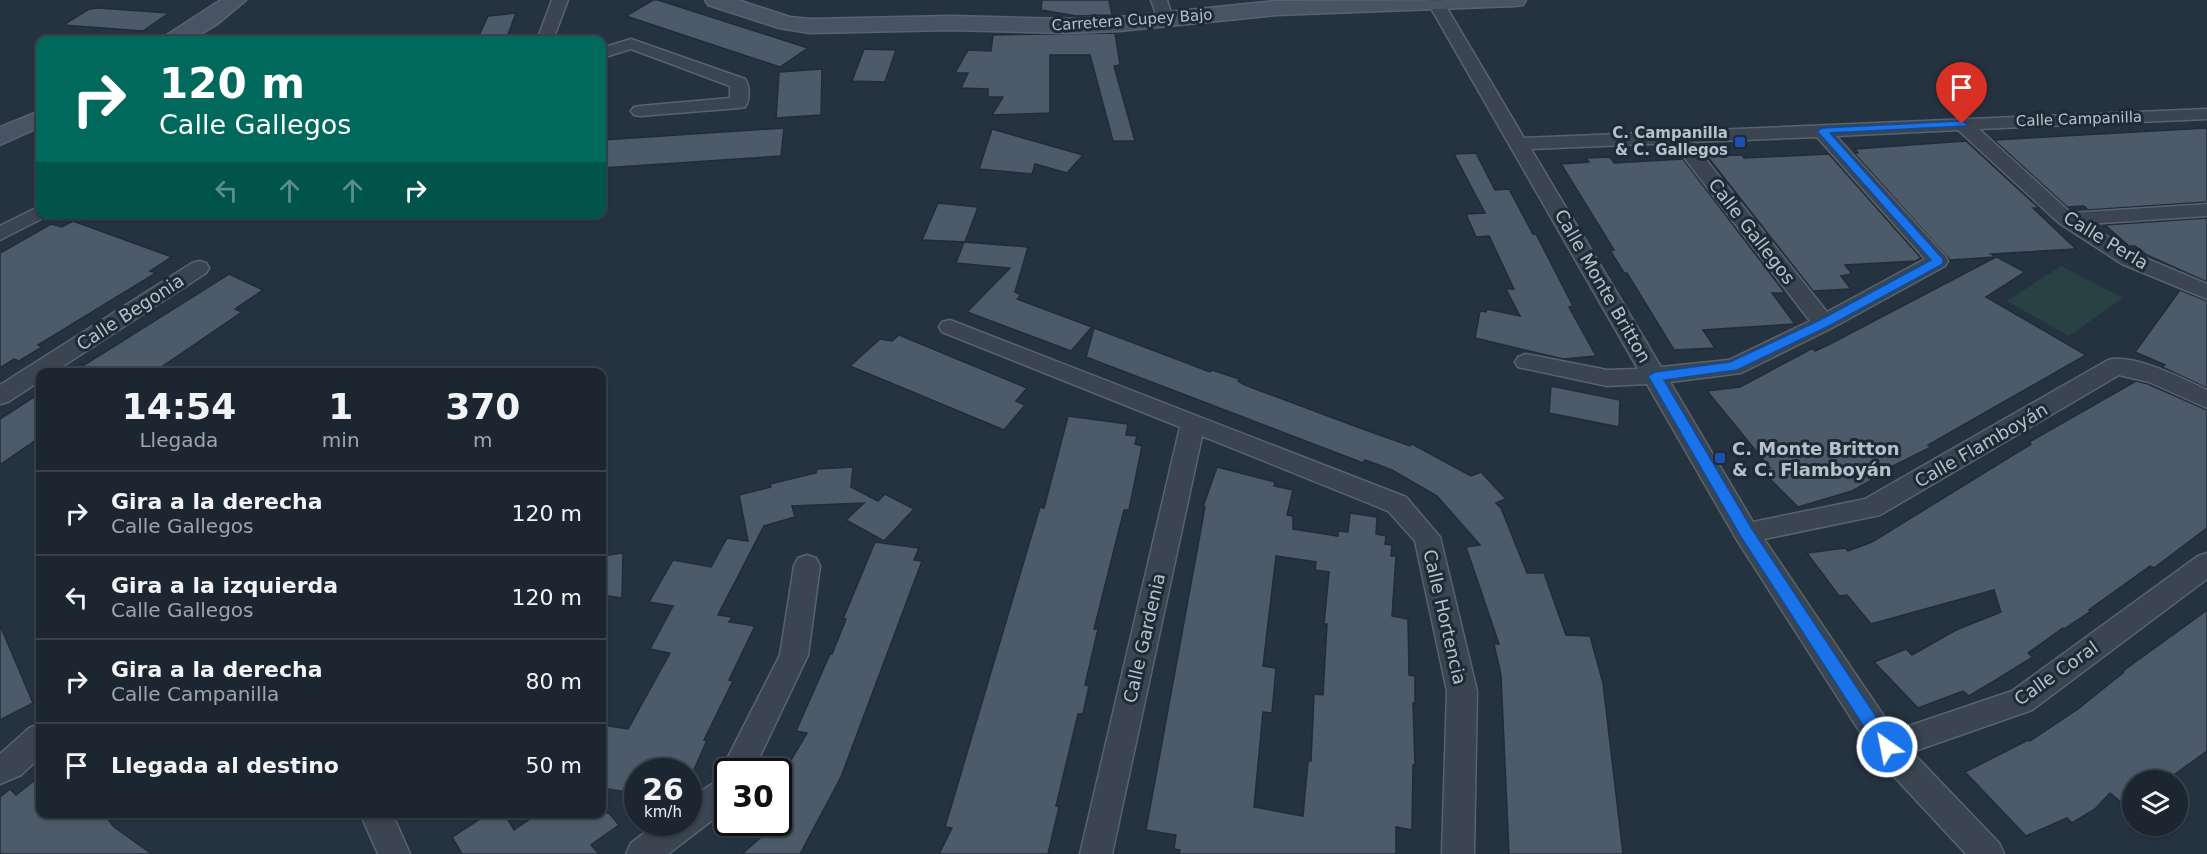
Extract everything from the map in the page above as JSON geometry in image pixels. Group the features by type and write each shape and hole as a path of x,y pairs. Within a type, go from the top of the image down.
{"street":[{"path":"182,36 208,21 235,0"},
{"path":"546,36 560,0"},
{"name":"Carretera Cupey Bajo","path":"716,0 787,23 810,26 951,23 1067,26 1162,10 1515,0"},
{"name":"Calle Monte Britton","path":"1436,3 1746,533 1887,747 1988,854"},
{"path":"606,56 631,44 739,83 740,104 640,111"},
{"name":"Calle Campanilla","path":"1520,144 2207,114"},
{"path":"0,137 36,120"},
{"name":"Calle Perla","path":"1962,124 2066,219 2129,259 2207,292"},
{"path":"1526,362 1606,378 1655,376 1732,367 1824,323 1938,261 1822,131"},
{"name":"Calle Gallegos","path":"1679,138 1824,323"},
{"path":"2066,219 2207,210"},
{"path":"0,234 36,214"},
{"name":"Calle Begonia","path":"44,368 199,268"},
{"name":"Calle Hortencia","path":"950,327 1397,504 1427,537 1462,691 1458,854"},
{"name":"Calle Flamboyán","path":"1746,533 1871,508 2116,366 2156,376 2207,400"},
{"name":"Calle Begonia","path":"0,396 36,373"},
{"name":"Calle Gardenia","path":"1096,854 1193,422"},
{"name":"Calle Coral","path":"1887,747 2022,701 2207,564"},
{"path":"743,758 794,655 807,566"},
{"path":"0,770 10,765 36,742"},
{"path":"378,818 394,854"},
{"path":"642,854 666,836"}],"green space":[{"path":"2061,266 2123,298 2069,336 2007,301"}],"building":[{"path":"653,0 808,48 780,67 626,16"},
{"path":"1042,0 1109,0 1112,15 1076,16 1041,10"},
{"path":"89,9 169,13 143,31 63,25"},
{"path":"516,13 507,36 479,36 488,16"},
{"path":"1115,33 1120,65 1114,66 1135,141 1113,141 1090,55 1050,55 1050,113 992,115 1003,97 988,97 988,89 961,88 968,73 955,73 968,50 991,51 993,35"},
{"path":"864,49 896,50 885,82 852,81"},
{"path":"822,69 821,115 776,118 779,72"},
{"path":"784,128 781,156 606,168 606,140"},
{"path":"2207,128 2207,202 2088,210 2084,206 2067,207 1994,140"},
{"path":"992,129 1083,155 1067,173 1035,164 1032,174 979,169"},
{"path":"1966,141 2039,208 2033,208 2076,249 1991,254 2025,272 1986,297 2086,355 1928,445 1931,447 1869,478 1872,480 1852,491 1798,507 1762,471 1770,468 1707,391 1740,387 1813,348 1815,351 1830,344 1996,257 1950,260 1854,153 1858,153 1855,149"},
{"path":"1476,153 1495,190 1509,189 1533,234 1536,234 1573,306 1569,307 1596,356 1563,359 1475,338 1480,311 1486,312 1487,309 1520,316 1506,289 1514,289 1489,236 1476,237 1466,214 1485,213 1454,154"},
{"path":"1829,154 1921,258 1916,261 1845,265 1852,274 1841,276 1851,289 1813,291 1707,156 1742,155 1744,158"},
{"path":"1610,157 1614,163 1683,159 1785,293 1772,293 1795,324 1703,330 1715,348 1674,350 1627,273 1624,273 1610,250 1614,250 1561,164 1589,162 1586,158"},
{"path":"938,203 978,207 965,242 1028,247 1015,292 1021,295 1017,299 1092,327 1071,351 967,312 1010,268 956,263 964,242 922,240"},
{"path":"2207,218 2207,282 2147,255 2135,246 2129,246 2105,225"},
{"path":"73,221 172,257 150,271 156,273 38,345 42,347 19,361 14,359 0,368 0,253 51,224 62,227"},
{"path":"229,274 263,290 235,309 242,312 160,368 79,368"},
{"path":"2180,290 2207,301 2207,388 2135,352"},
{"path":"1094,328 1210,372 1212,370 1239,379 1238,381 1245,385 1360,428 1410,446 1412,444 1471,476 1481,472 1506,499 1496,503 1501,508 1527,573 1544,573 1566,635 1590,636 1603,683 1623,854 1509,854 1501,675 1494,644 1499,644 1466,547 1480,545 1437,496 1392,470 1365,460 1363,463 1086,357"},
{"path":"899,335 1027,388 1016,401 1025,405 1004,430 850,366 880,339 892,341"},
{"path":"2136,381 2207,410 2207,528 2154,568 2150,566 2089,610 2091,611 2028,653 2033,657 1969,696 1963,691 1918,708 1874,662 1906,649 1912,655 1956,630 2001,612 1994,590 1871,624 1847,595 1839,596 1807,553 1845,548 1848,551 1872,542 2031,444 2029,442"},
{"path":"1551,386 1620,400 1619,427 1549,413"},
{"path":"36,396 36,440 0,465 0,419"},
{"path":"1068,416 1128,424 1126,435 1137,436 1135,444 1142,446 1129,510 1124,510 1094,629 1098,629 1085,685 1089,686 1083,714 1078,714 1056,806 1059,807 1048,854 939,854 952,828 945,827 1040,507 1044,508"},
{"path":"853,467 851,487 878,501 885,494 914,509 884,541 846,520 864,503 792,506 795,517 764,526 718,615 732,617 729,622 755,626 729,680 733,681 704,740 707,740 699,758 624,758 624,792 606,789 606,726 628,729 670,653 650,649 673,606 649,602 673,560 711,567 727,538 748,541 739,495 771,487 770,484 816,473 817,469"},
{"path":"1217,467 1275,482 1274,486 1293,490 1287,515 1293,516 1293,529 1338,536 1338,531 1348,532 1350,513 1377,517 1376,534 1386,536 1385,544 1392,545 1391,556 1396,556 1392,616 1408,619 1409,675 1415,676 1412,830 1396,827 1396,854 1179,854 1180,850 1174,849 1176,835 1146,830 1205,507 1203,507","holes":["1276,556 1316,562 1315,570 1329,572 1324,624 1327,624 1323,695 1314,694 1311,761 1308,761 1303,816 1254,807 1263,712 1272,713 1276,668 1263,666"]},
{"path":"875,542 919,548 914,560 922,561 841,777 800,854 742,854 762,836 792,836 792,758 807,733 796,731 830,654 832,654 846,619 843,619"},
{"path":"623,553 622,598 606,596 606,555"},
{"path":"2207,610 2207,751 2181,770 2122,770 2122,803 2110,793 2095,809 2072,823 2067,818 2026,836 1965,772 2030,741 2078,709 2123,671"},
{"path":"0,625 33,703 0,720"},
{"path":"36,779 36,818 107,818 114,827 152,854 0,854 0,797 10,789 16,795"},
{"path":"606,813 609,813 619,825 591,845 599,854 462,854 452,837 481,818 507,818 514,830 532,818 606,818"}],"place":[{"name":"C. Campanilla & C. Gallegos","path":"1740,142"},
{"name":"C. Monte Britton & C. Flamboyán","path":"1720,458"}],"route":[{"path":"1887,747 1746,533 1655,376 1732,367 1824,323 1938,261 1822,131 1962,124"}]}
